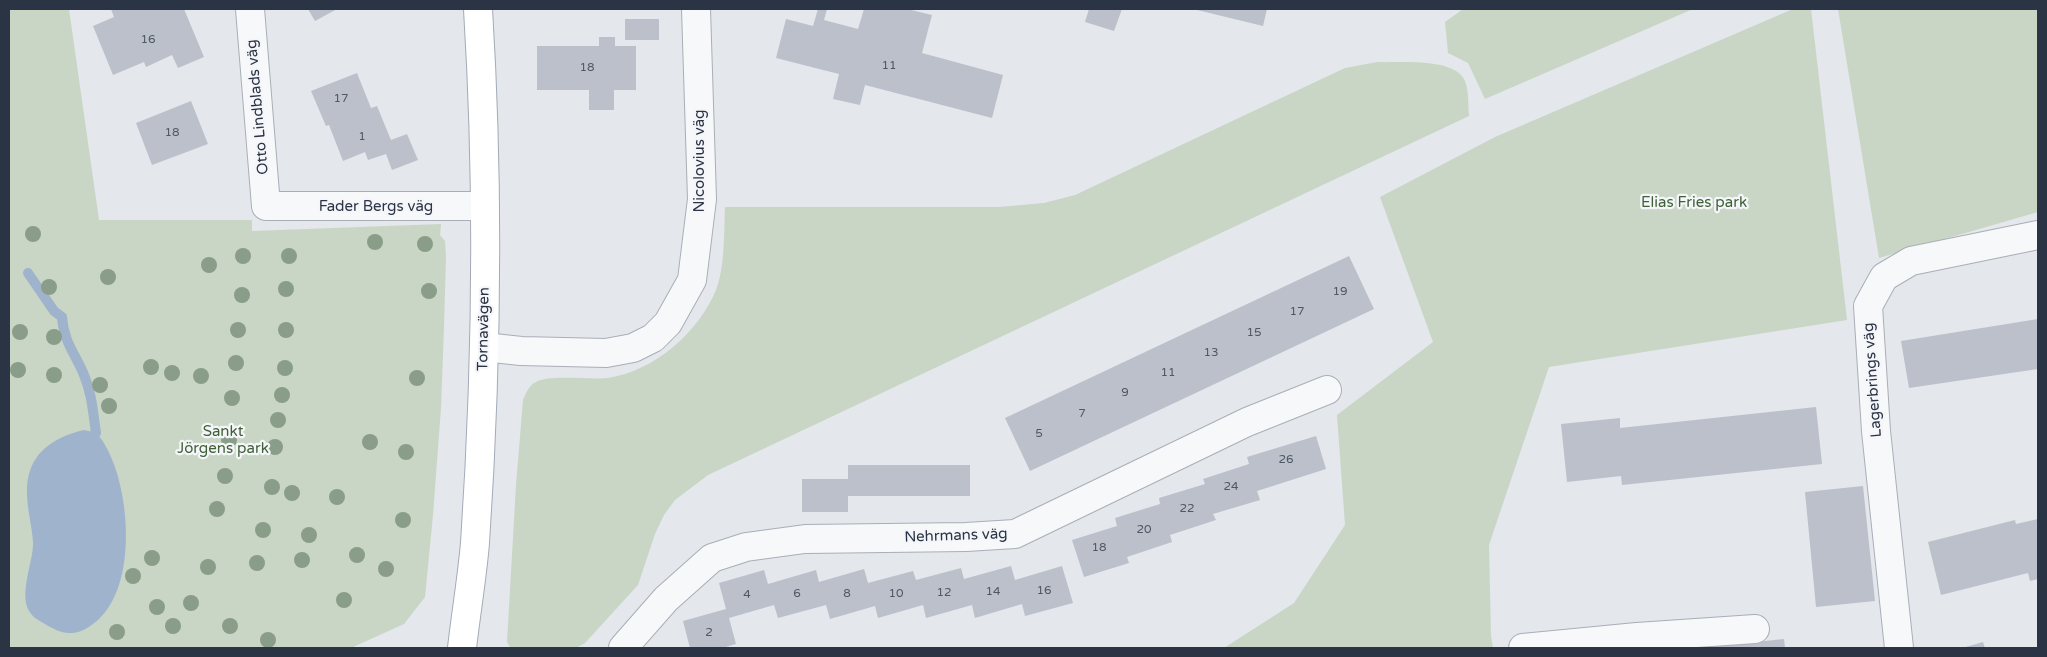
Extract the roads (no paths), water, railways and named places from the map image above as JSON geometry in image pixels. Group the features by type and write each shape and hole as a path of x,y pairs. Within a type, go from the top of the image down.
{"main road":[{"name":"Tornavägen","path":"462,648 474,545 484,347 485,206 483,90 478,9"}],"street":[{"name":"Otto Lindblads väg","path":"250,9 266,206"},
{"name":"Nicolovius väg","path":"484,347 521,351 606,353 633,348 653,338 668,323 692,280 702,199 696,9"},
{"name":"Fader Bergs väg","path":"266,206 485,206"},
{"name":"Lagerbrings väg","path":"1899,648 1876,431 1868,306 1884,277 1911,261 2038,235"},
{"name":"Nehrmans väg","path":"623,648 666,599 712,558 746,547 805,539 966,537 1014,534 1247,422 1327,390"},
{"path":"1523,648 1755,629"}],"water":[{"path":"84,430 98,435 110,454 117,475 125,518 124,564 119,585 111,604 99,619 82,631 66,633 53,629 36,619 27,608 27,580 33,550 27,499 28,480 31,469 42,451 61,438"}],"waterway":[{"path":"28,273 54,311 62,317 67,341 89,389 96,433"}],"park label":[{"name":"Elias Fries park","path":"1694,203"},
{"name":"Sankt Jörgens park","path":"223,440"}]}
